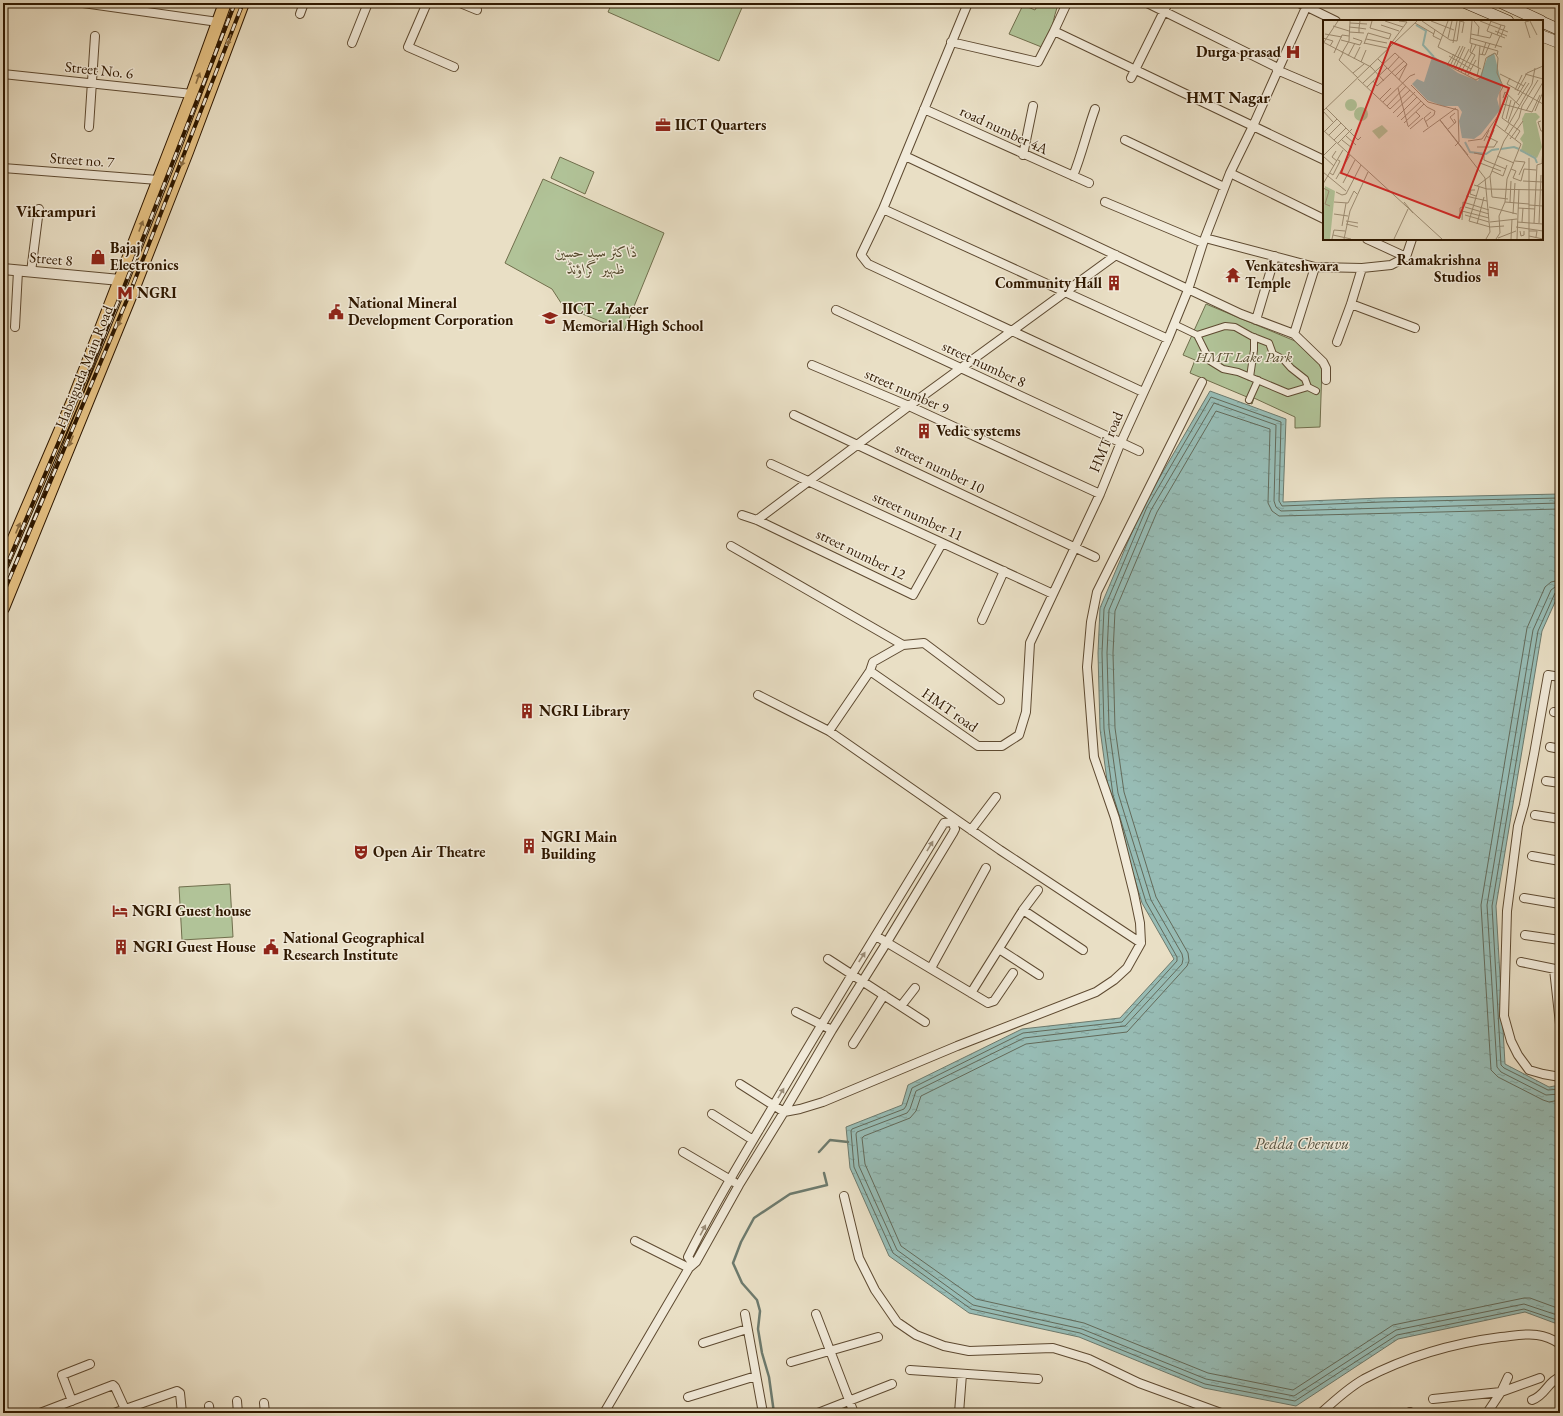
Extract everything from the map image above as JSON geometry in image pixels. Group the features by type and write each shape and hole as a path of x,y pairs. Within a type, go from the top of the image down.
{"main road":[{"name":"Habsiguda Main Road","path":"3,564 73,401 192,94 225,3"},
{"name":"Habsiguda Main Road","path":"3,608 140,273 243,3"},
{"path":"1466,3 1506,20"},
{"path":"1502,3 1539,20"},
{"path":"1543,22 1560,30"},
{"path":"1543,36 1560,44"}],"street":[{"path":"83,3 218,22"},
{"path":"300,14 304,3"},
{"path":"352,43 368,3"},
{"path":"427,3 408,47 454,66"},
{"path":"460,3 477,10"},
{"path":"968,3 883,209 861,255 868,264 1144,392"},
{"path":"951,42 1038,62 1067,3"},
{"path":"1147,3 1278,69 1323,90"},
{"path":"1131,78 1168,3"},
{"path":"1305,4 1334,20"},
{"name":"HMT road","path":"870,671 978,746 1002,746 1019,735 1026,712 1030,643 1100,494 1121,442 1168,339 1188,290 1224,187 1278,69 1305,4"},
{"path":"1054,31 1323,160"},
{"path":"89,127 95,36"},
{"name":"Street No. 6","path":"3,74 192,94"},
{"path":"1024,155 1033,106"},
{"name":"road number 4A","path":"924,109 1089,183"},
{"path":"1073,176 1096,109"},
{"path":"1125,140 1224,187"},
{"path":"905,156 1188,290 1256,320 1294,334 1323,362 1326,368 1326,380"},
{"name":"Street no. 7","path":"3,168 158,180"},
{"path":"1230,173 1323,218"},
{"path":"1105,202 1204,241 1275,256 1315,267 1362,268 1391,265 1406,258 1412,240"},
{"path":"31,272 39,209"},
{"path":"883,209 1168,339"},
{"path":"1369,240 1406,258"},
{"path":"757,520 1012,330 1116,256"},
{"path":"1256,320 1275,256"},
{"path":"1294,334 1315,267"},
{"path":"1337,342 1362,268"},
{"name":"Street 8","path":"3,269 120,280"},
{"path":"15,327 18,271"},
{"path":"1351,304 1415,328"},
{"name":"street number 8","path":"836,310 1139,451"},
{"path":"1174,324 1197,334 1225,326 1235,327 1268,343 1273,354 1283,359 1305,379 1308,387 1316,391"},
{"path":"1197,334 1210,361 1223,369 1250,376 1288,393 1308,387"},
{"path":"1250,376 1254,350 1254,337"},
{"name":"street number 9","path":"812,365 909,406 1100,494"},
{"path":"1249,400 1258,380"},
{"path":"740,1084 784,1112 800,1109 823,1102 957,1046 1096,992 1114,980 1127,968 1141,943 1140,923 1115,818 1094,757 1087,667 1091,622 1097,592 1202,382"},
{"name":"street number 10","path":"794,415 1095,557"},
{"name":"street number 11","path":"771,464 1053,594"},
{"name":"street number 12","path":"742,515 757,520 913,595 942,543"},
{"path":"731,546 903,645"},
{"path":"982,620 1004,571"},
{"path":"829,731 870,671 873,662 903,645 924,643 1000,700"},
{"path":"1560,677 1548,675 1524,805 1518,826 1507,911 1504,1016 1511,1041 1518,1055 1529,1070 1560,1077"},
{"path":"758,695 829,731 971,830 1141,943"},
{"path":"1550,747 1560,749"},
{"path":"1546,781 1560,784"},
{"path":"971,830 996,797"},
{"path":"1535,815 1560,819"},
{"path":"604,1413 691,1266 696,1262 739,1185 832,1030 888,942 955,829 953,824 950,822 944,823 876,936 851,974 730,1179 688,1256 691,1266"},
{"path":"1532,856 1560,861"},
{"path":"922,860 933,866"},
{"path":"931,968 986,868"},
{"path":"971,993 1023,910 1038,890"},
{"path":"1524,898 1560,904"},
{"path":"1023,910 1083,950"},
{"path":"1525,934 1560,940"},
{"path":"876,936 988,1003 994,1001 1013,973"},
{"path":"999,949 1039,975"},
{"path":"828,959 925,1022"},
{"path":"1521,962 1557,969 1560,1024"},
{"path":"901,1006 915,988"},
{"path":"853,1044 884,995"},
{"path":"796,1012 832,1030"},
{"path":"712,1114 753,1140"},
{"path":"683,1152 739,1185"},
{"path":"844,1196 859,1258 875,1290 897,1322 916,1335 944,1346 969,1352 1053,1348 1066,1351 1089,1359 1139,1384 1221,1413"},
{"path":"635,1241 691,1266"},
{"path":"745,1314 763,1413"},
{"path":"816,1314 854,1413"},
{"path":"703,1343 747,1329"},
{"path":"1321,1413 1350,1388 1364,1379 1407,1361 1442,1349 1480,1340 1514,1336 1538,1335 1560,1344"},
{"path":"791,1362 878,1337"},
{"path":"72,1401 62,1375 90,1364"},
{"path":"910,1370 1038,1380"},
{"path":"959,1413 962,1374"},
{"path":"688,1397 756,1376"},
{"path":"1487,1413 1501,1392 1508,1376"},
{"path":"1532,1400 1542,1396 1553,1380 1560,1377"},
{"path":"1433,1399 1501,1392 1540,1378"},
{"path":"818,1413 892,1384"},
{"path":"40,1413 113,1385 125,1409"},
{"path":"114,1413 177,1391 180,1393 182,1413"},
{"path":"237,1402 238,1413"},
{"path":"264,1403 265,1413"}],"green space":[{"path":"612,3 744,3 719,61 608,12"},
{"path":"1039,3 1059,3 1049,38 1044,48 1009,34 1023,5 1035,10"},
{"path":"560,157 594,172 585,194 551,178"},
{"name":"ڈاکٹر سید حسین ظہیر گراؤنڈ","path":"543,179 664,233 624,331 563,306 552,289 505,263"},
{"name":"HMT Lake Park","path":"1206,304 1295,341 1322,367 1320,427 1295,428 1295,417 1254,398 1252,404 1246,402 1247,397 1190,373 1195,360 1183,355"},
{"path":"230,884 233,937 182,940 179,887"}],"water":[{"name":"Pedda Cheruvu","path":"1210,391 1286,419 1283,502 1560,494 1560,591 1542,631 1496,906 1505,1064 1549,1087 1560,1085 1560,1325 1525,1312 1398,1339 1296,1406 1204,1388 1079,1337 969,1313 889,1256 850,1168 846,1127 902,1105 908,1085 1022,1029 1120,1018 1174,959 1142,903 1109,795 1100,729 1098,653 1100,608 1143,506"}],"waterway":[{"path":"819,1152 830,1140 848,1142"},
{"path":"774,1413 769,1377 762,1353 758,1329 760,1311 757,1300 742,1283 733,1263 741,1242 754,1218 790,1194 827,1185 824,1173"}],"railway":[{"path":"3,574 122,292 235,3"},
{"path":"3,594 129,295 243,3"}],"place":[{"name":"Durga prasad","path":"1293,52"},
{"name":"IICT Quarters","path":"663,125"},
{"name":"Bajaj Electronics","path":"98,257"},
{"name":"Ramakrishna Studios","path":"1493,269"},
{"name":"Venkateshwara Temple","path":"1233,275"},
{"name":"Community Hall","path":"1114,283"},
{"name":"NGRI","path":"125,293"},
{"name":"National Mineral Development Corporation","path":"336,312"},
{"name":"IICT - Zaheer Memorial High School","path":"550,318"},
{"name":"Vedic systems","path":"924,431"},
{"name":"NGRI Library","path":"527,711"},
{"name":"NGRI Main Building","path":"529,846"},
{"name":"Open Air Theatre","path":"361,852"},
{"name":"NGRI Guest house","path":"120,911"},
{"name":"NGRI Guest House","path":"121,947"},
{"name":"National Geographical Research Institute","path":"271,947"}],"district":[{"name":"HMT Nagar","path":"1228,97"},
{"name":"Vikrampuri","path":"56,211"}]}
